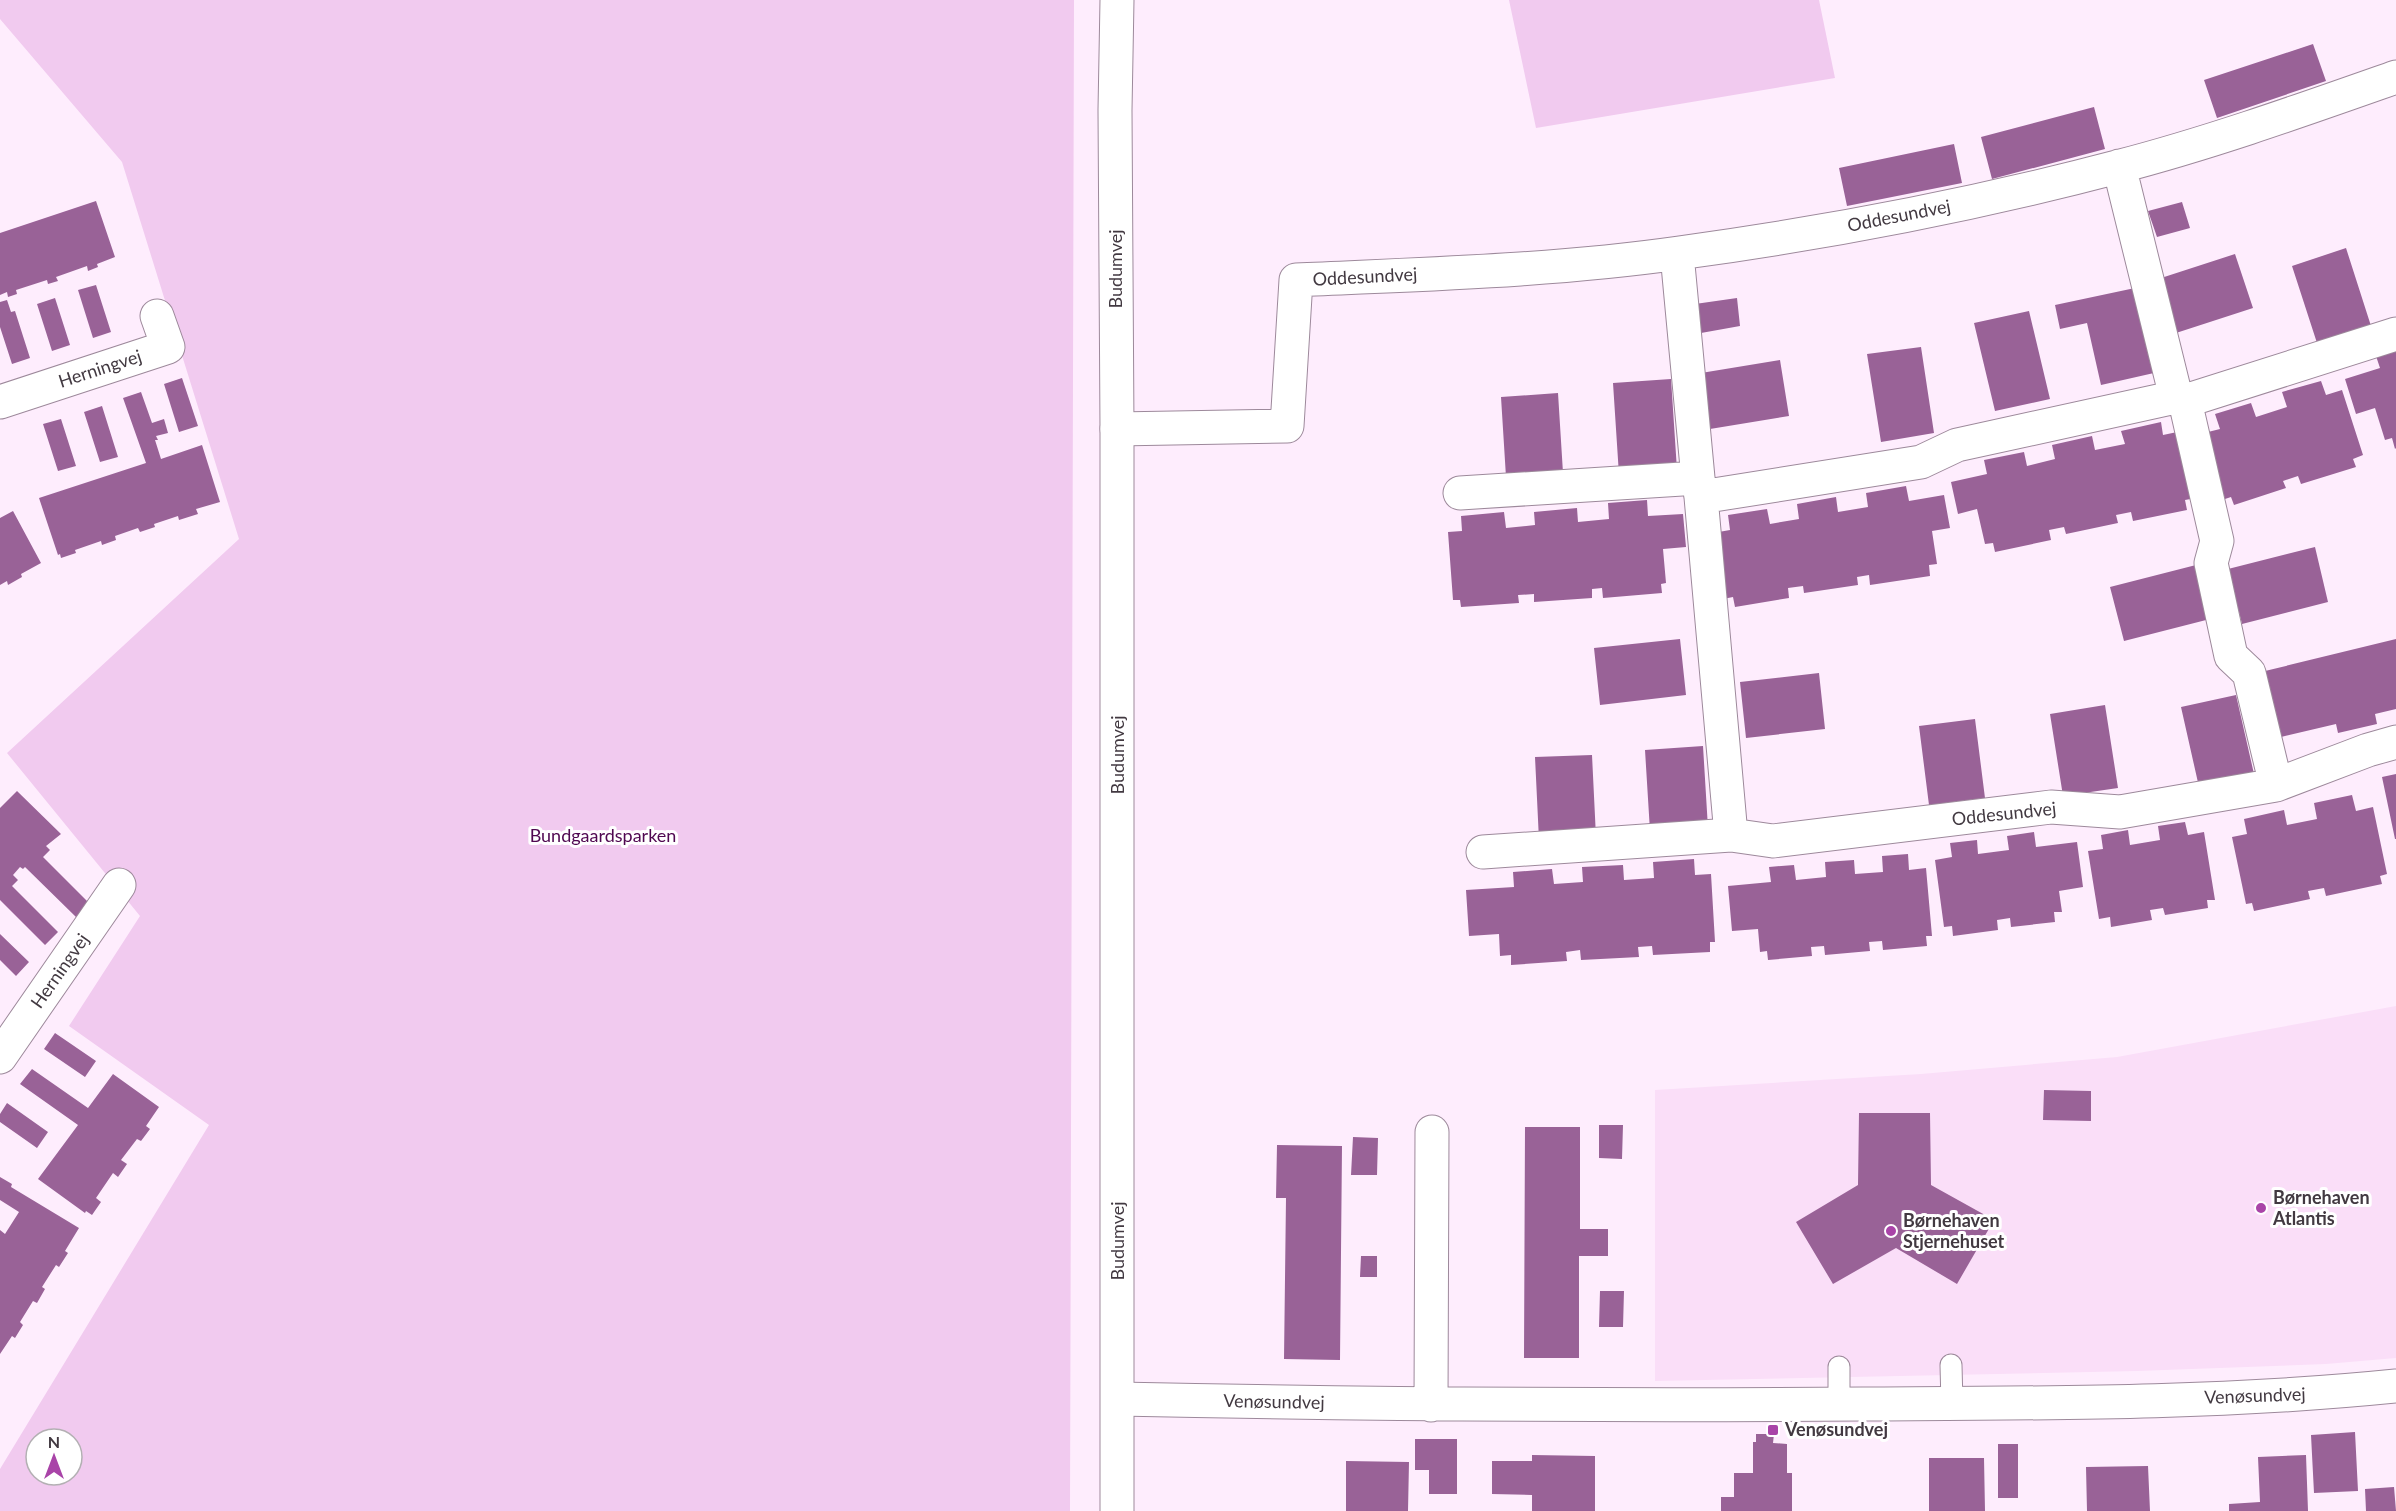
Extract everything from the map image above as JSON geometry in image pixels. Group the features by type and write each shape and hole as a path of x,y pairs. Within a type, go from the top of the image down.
{"street":[{"name":"Budumvej","path":"1117,0 1115,110 1118,429 1117,1511"},
{"name":"Oddesundvej","path":"1118,429 1287,426 1296,280 1544,267 1677,254 1852,226 1993,197 2119,166 2308,108 2396,76"},
{"path":"2119,166 2217,541 2211,563 2231,656 2249,673 2276,785"},
{"path":"1677,254 1731,835"},
{"name":"Herningvej","path":"0,402 168,347 157,316"},
{"path":"1460,493 1700,488 1920,462 1957,445 2180,399 2396,334"},
{"name":"Oddesundvej","path":"1483,852 1731,835 1773,841 2051,807 2120,812 2276,785 2368,750 2396,742"},
{"name":"Herningvej","path":"0,1057 119,885"},
{"path":"1431,1405 1432,1132"},
{"name":"Venøsundvej","path":"1118,1399 1431,1405 1952,1404 2115,1402 2311,1394 2396,1386"}],"lane":[{"path":"1951,1365 1952,1404"},
{"path":"1839,1367 1839,1404"}],"shaded area":[{"name":"Børnehaven Stjernehuset","path":"2396,1006 2396,1358 2326,1364 2137,1371 1655,1381 1655,1090 1921,1074 2117,1057"}],"green space":[{"name":"Bundgaardsparken","path":"0,0 1074,0 1070,1511 0,1511 0,1469 24,1429 24,1487 84,1487 84,1427 26,1427 209,1125 69,1026 140,916 7,753 239,539 122,162 0,19"},
{"path":"1509,0 1819,0 1835,78 1536,128"}],"building":[{"path":"2313,44 2326,81 2217,118 2204,80"},
{"path":"2094,107 2105,149 1992,179 1981,137"},
{"path":"1954,144 1962,183 1847,206 1839,168"},
{"path":"96,201 115,257 97,264 98,267 88,271 87,266 56,277 58,281 48,284 47,280 16,290 17,294 8,297 7,292 0,295 0,233"},
{"path":"2182,202 2190,228 2157,237 2148,211"},
{"path":"2346,248 2371,326 2317,343 2292,266"},
{"path":"2235,254 2253,308 2176,333 2158,279"},
{"path":"96,285 111,332 93,338 78,290"},
{"path":"2135,288 2154,373 2101,385 2087,323 2060,329 2055,305"},
{"path":"55,298 70,345 52,351 37,304"},
{"path":"1737,298 1740,326 1701,333 1695,304"},
{"path":"7,300 11,312 15,311 30,358 12,364 0,327 0,302"},
{"path":"2029,311 2050,399 1995,411 1974,323"},
{"path":"1921,347 1934,433 1881,442 1867,354"},
{"path":"2396,350 2395,449 2392,438 2385,440 2375,408 2356,414 2345,379 2380,368 2376,356"},
{"path":"1780,360 1789,416 1710,429 1701,373"},
{"path":"182,378 198,426 179,432 164,384"},
{"path":"1671,379 1677,470 1619,475 1613,383"},
{"path":"2321,381 2326,395 2342,390 2363,455 2353,459 2356,467 2301,484 2298,476 2283,481 2286,488 2234,505 2231,497 2225,499 2204,433 2220,429 2215,414 2251,403 2256,417 2287,407 2282,392"},
{"path":"141,392 152,423 164,419 168,433 156,436 158,440 155,440 161,459 202,445 220,502 196,509 198,514 179,520 178,516 154,524 155,527 140,532 138,528 115,536 116,540 102,545 101,541 75,550 76,553 61,558 39,498 146,463 123,398"},
{"path":"1558,393 1563,473 1506,477 1501,397"},
{"path":"102,406 118,457 100,462 84,412"},
{"path":"61,419 76,466 58,471 43,424"},
{"path":"2161,422 2163,435 2182,431 2196,498 2185,500 2187,510 2133,521 2131,512 2116,515 2118,523 2066,534 2064,527 2049,530 2051,540 1995,552 1993,543 1985,544 1977,509 1958,514 1951,482 1987,474 1984,460 2024,452 2027,466 2055,459 2052,445 2092,436 2095,450 2125,444 2121,431"},
{"path":"1906,486 1909,501 1944,495 1950,528 1932,531 1937,564 1929,565 1930,576 1870,585 1869,575 1857,577 1858,585 1804,593 1803,586 1788,588 1789,598 1735,607 1733,597 1723,599 1713,533 1730,530 1728,515 1767,509 1770,524 1799,519 1797,504 1836,497 1838,512 1868,507 1866,493"},
{"path":"1647,500 1648,516 1683,514 1686,547 1663,549 1666,583 1661,584 1662,593 1603,598 1602,588 1592,589 1592,598 1534,602 1534,594 1518,595 1519,603 1461,607 1460,600 1453,600 1448,532 1462,531 1461,516 1504,512 1506,528 1535,525 1534,512 1577,508 1578,522 1609,519 1608,503"},
{"path":"13,511 41,563 21,574 22,577 8,585 7,581 0,585 0,518"},
{"path":"2315,547 2328,602 2242,624 2228,569"},
{"path":"2196,565 2210,619 2124,641 2110,587"},
{"path":"1680,639 1686,695 1600,705 1594,648"},
{"path":"2396,639 2396,709 2375,714 2377,724 2338,733 2336,724 2281,737 2265,671"},
{"path":"1819,673 1825,729 1746,738 1740,682"},
{"path":"2236,695 2254,774 2199,787 2181,707"},
{"path":"2105,705 2118,788 2063,796 2050,714"},
{"path":"1975,719 1985,798 1929,805 1919,726"},
{"path":"1703,746 1708,828 1650,831 1645,750"},
{"path":"1592,755 1596,837 1539,840 1535,757"},
{"path":"2396,774 2396,839 2395,839 2382,777"},
{"path":"17,791 61,834 46,846 50,850 43,857 89,903 76,917 25,867 23,869 20,867 13,875 18,880 12,886 58,932 45,945 0,900 0,808"},
{"path":"2352,795 2356,811 2373,807 2387,874 2380,876 2382,884 2326,896 2324,888 2308,891 2310,899 2254,911 2252,903 2246,904 2232,837 2247,834 2244,819 2284,810 2287,825 2317,819 2314,803"},
{"path":"2185,822 2188,835 2204,832 2215,900 2207,900 2208,908 2165,915 2163,908 2150,910 2152,920 2111,927 2110,917 2099,919 2088,851 2103,849 2101,835 2128,830 2130,845 2160,840 2158,826"},
{"path":"2034,832 2036,847 2077,842 2083,887 2059,891 2062,912 2054,912 2055,922 2011,927 2010,918 1997,920 1998,930 1953,936 1952,926 1944,927 1935,860 1952,857 1950,843 1977,840 1978,854 2009,850 2007,836"},
{"path":"1908,854 1909,870 1926,868 1932,936 1926,936 1927,946 1883,950 1882,941 1869,942 1870,951 1825,955 1824,946 1811,947 1812,956 1768,960 1767,951 1760,952 1758,929 1732,931 1728,886 1771,882 1769,867 1794,865 1796,880 1826,877 1825,862 1854,860 1855,874 1883,872 1882,856"},
{"path":"1694,859 1695,875 1711,874 1715,942 1710,942 1710,952 1653,955 1652,946 1638,947 1639,957 1581,960 1580,950 1566,952 1567,961 1511,965 1511,955 1500,956 1499,934 1469,936 1466,890 1514,887 1513,872 1552,869 1554,884 1583,882 1582,867 1623,865 1624,880 1654,878 1653,862"},
{"path":"0,934 29,962 16,976 0,960"},
{"path":"55,1033 96,1061 85,1077 44,1049"},
{"path":"32,1069 88,1108 113,1074 159,1107 146,1126 150,1129 141,1141 137,1139 121,1160 127,1164 118,1177 113,1173 96,1198 101,1202 92,1215 86,1211 85,1213 38,1179 78,1125 20,1084"},
{"path":"2044,1090 2091,1091 2091,1121 2043,1120"},
{"path":"7,1103 48,1132 37,1148 0,1122 0,1114"},
{"path":"1859,1113 1930,1113 1931,1185 1994,1220 1957,1284 1896,1248 1833,1284 1796,1222 1858,1185"},
{"path":"1599,1125 1623,1125 1622,1159 1599,1158"},
{"path":"1525,1127 1580,1127 1580,1229 1608,1229 1608,1256 1579,1256 1579,1358 1524,1358"},
{"path":"1353,1137 1378,1138 1377,1175 1351,1175"},
{"path":"1277,1145 1342,1146 1340,1360 1284,1359 1286,1198 1276,1198"},
{"path":"0,1177 12,1184 11,1187 79,1228 65,1251 68,1253 59,1267 56,1265 42,1287 45,1289 37,1303 33,1301 20,1322 23,1325 15,1338 12,1336 0,1354 0,1230 5,1234 19,1212 0,1200"},
{"path":"1361,1256 1377,1256 1377,1277 1360,1277"},
{"path":"1600,1291 1624,1291 1623,1327 1599,1327"},
{"path":"2355,1432 2358,1491 2314,1493 2311,1435"},
{"path":"1756,1434 1774,1434 1773,1443 1787,1444 1787,1473 1792,1473 1792,1511 1721,1511 1721,1497 1734,1497 1734,1473 1753,1473 1753,1442 1756,1442"},
{"path":"1415,1439 1457,1439 1457,1494 1429,1494 1429,1470 1415,1470"},
{"path":"1998,1444 2018,1444 2018,1498 1998,1498"},
{"path":"1532,1455 1595,1456 1595,1511 1532,1511 1532,1495 1492,1494 1492,1461 1532,1461"},
{"path":"2306,1455 2308,1511 2229,1511 2229,1504 2260,1502 2258,1457"},
{"path":"1929,1458 1984,1458 1985,1511 1929,1511"},
{"path":"1346,1461 1409,1462 1408,1511 1346,1511"},
{"path":"2148,1466 2150,1511 2087,1511 2086,1467"},
{"path":"2394,1487 2396,1511 2366,1511 2365,1489"}],"place":[{"name":"Børnehaven Atlantis","path":"2261,1208"},
{"name":"Børnehaven Stjernehuset","path":"1891,1231"},
{"name":"Venøsundvej","path":"1773,1430"}]}
